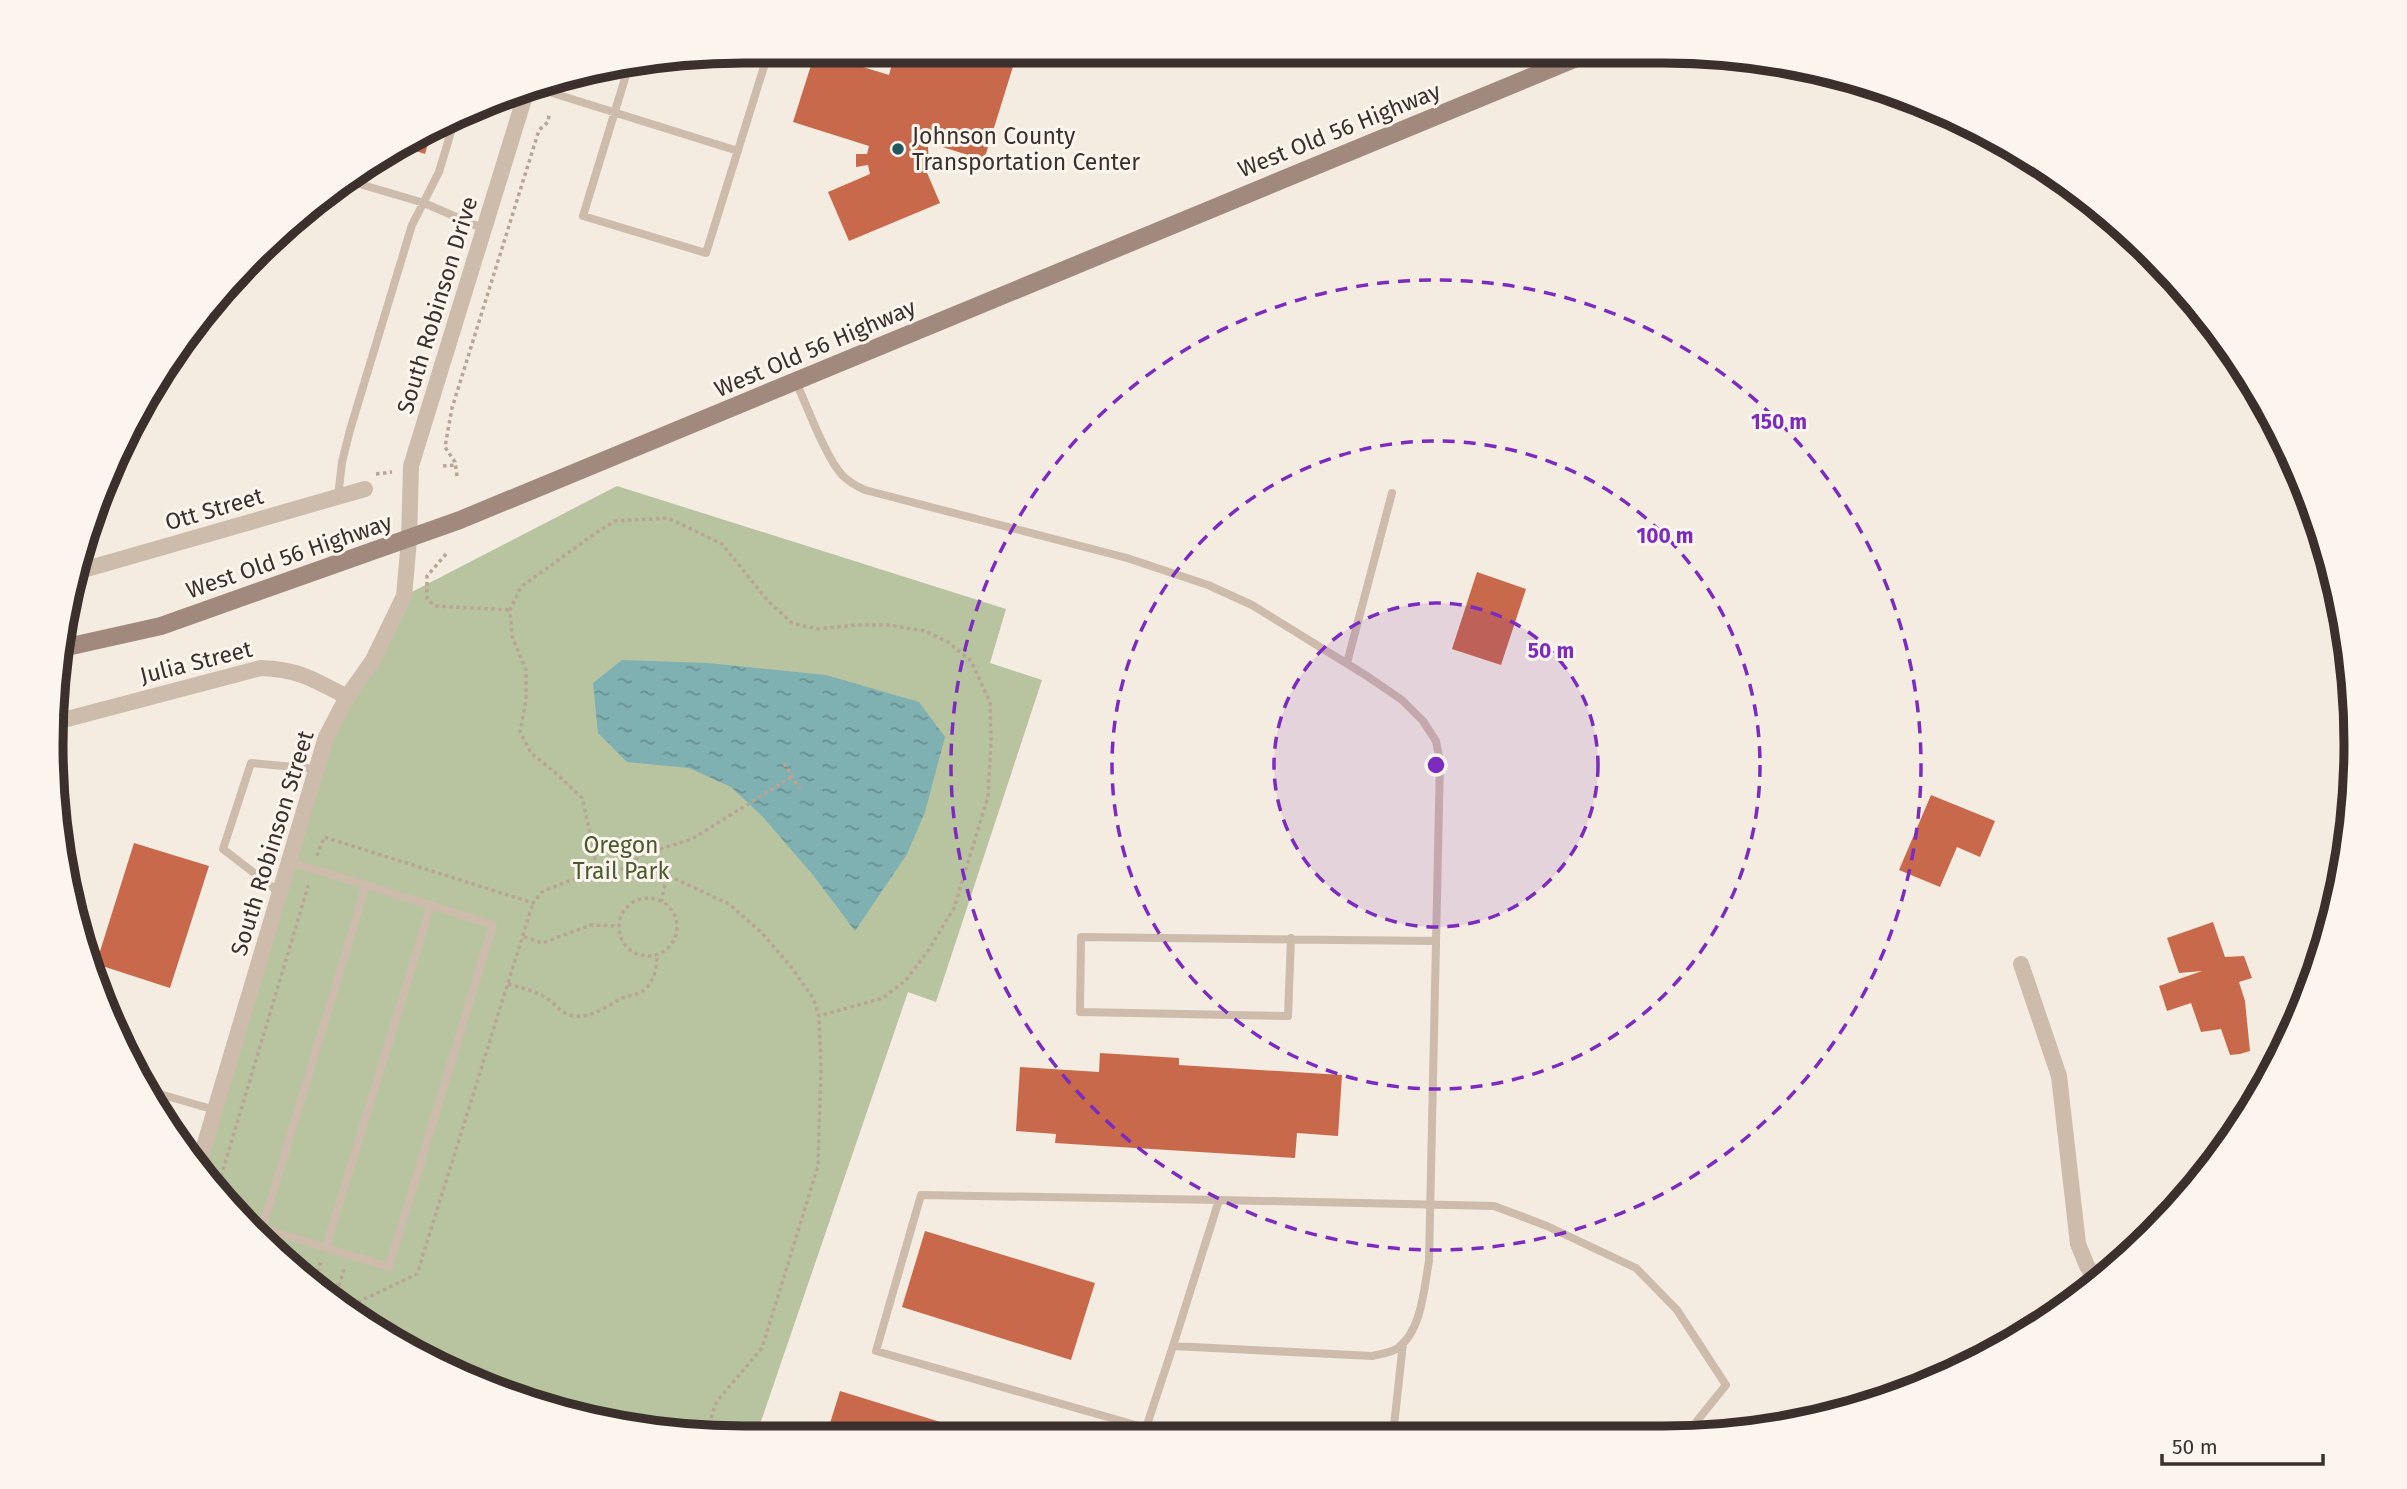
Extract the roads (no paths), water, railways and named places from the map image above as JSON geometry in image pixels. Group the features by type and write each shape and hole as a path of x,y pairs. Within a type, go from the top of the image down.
{"main road":[{"name":"West Old 56 Highway","path":"71,646 160,626 409,540 1565,63"}],"street":[{"name":"South Robinson Drive","path":"409,540 411,466 525,99"},
{"name":"Ott Street","path":"86,569 365,489"},
{"name":"South Robinson Street","path":"201,1155 326,737 347,697 373,660 397,614 404,596 409,540"},
{"name":"Julia Street","path":"64,720 261,668 287,669 347,697"},
{"path":"2021,964 2059,1076 2078,1244 2092,1273"}],"lane":[{"path":"626,74 583,216 706,253 764,63"},
{"path":"548,92 738,151"},
{"path":"338,496 342,462 412,225 439,172 452,129"},
{"path":"358,184 424,204 484,229"},
{"path":"796,382 830,456 841,474 852,484 865,490 1127,558 1208,585 1252,605 1348,663 1402,700 1423,721 1436,741 1440,761 1429,1261 1422,1300 1410,1336 1396,1350 1372,1356 1173,1346"},
{"path":"1348,663 1392,493"},
{"path":"279,893 223,849 251,763 316,769"},
{"path":"271,1233 389,1267 493,925 289,862"},
{"path":"263,1226 366,885"},
{"path":"326,1247 431,905"},
{"path":"1291,938 1288,1016 1080,1012 1081,937 1291,938 1436,941"},
{"path":"160,1094 215,1110"},
{"path":"1128,1426 876,1351 921,1195 1494,1206 1547,1226 1636,1268 1677,1310 1726,1385 1693,1425"},
{"path":"1147,1426 1219,1200"},
{"path":"1394,1426 1403,1343"}],"water":[{"path":"622,660 708,663 826,675 919,702 945,737 925,812 907,854 855,931 813,875 762,816 731,787 689,768 627,762 598,733 593,683"}],"place":[{"name":"Johnson County Transportation Center","path":"898,149"}],"park label":[{"name":"Oregon Trail Park","path":"621,858"}]}
